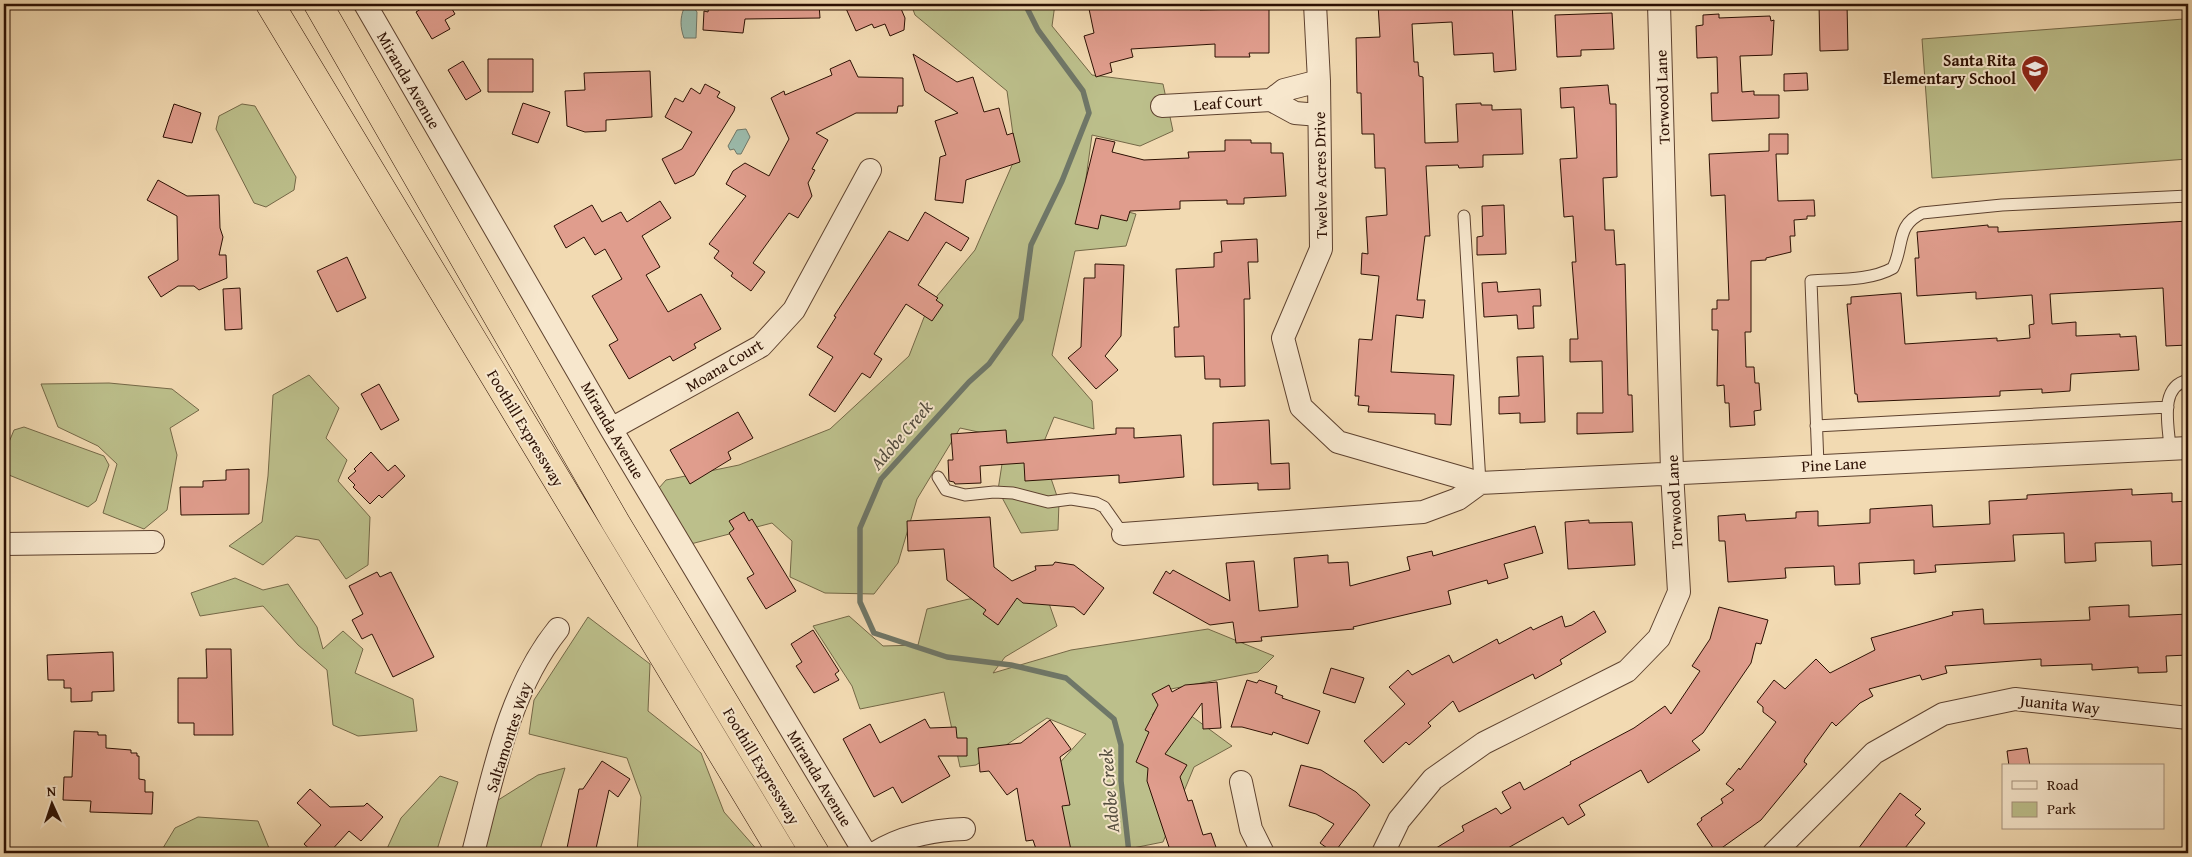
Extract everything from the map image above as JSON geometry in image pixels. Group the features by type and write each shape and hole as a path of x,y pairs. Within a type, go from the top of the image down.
{"highway":[{"name":"Foothill Expressway","path":"270,4 782,853"},
{"name":"Foothill Expressway","path":"318,4 616,523 815,853"}],"street":[{"name":"Miranda Avenue","path":"366,4 611,428 865,853"},
{"name":"Twelve Acres Drive","path":"1315,4 1319,81 1321,248 1283,338 1301,407 1338,442 1480,483"},
{"name":"Torwood Lane","path":"1383,853 1399,820 1433,779 1484,744 1627,670 1659,638 1679,592 1672,472 1659,4"},
{"name":"Leaf Court","path":"1162,106 1271,100 1284,90 1319,81"},
{"path":"1271,100 1295,113 1319,115"},
{"name":"Moana Court","path":"611,428 761,346 794,310 870,170"},
{"name":"Pine Lane","path":"1480,483 1672,472 2179,449"},
{"path":"1123,534 1423,512 1458,499 1480,483"},
{"path":"4,544 153,542"},
{"name":"Saltamontes Way","path":"473,853 500,752 526,677 541,650 558,628"},
{"name":"Juanita Way","path":"1774,853 1874,753 1943,714 2015,699 2188,718"},
{"path":"1241,782 1251,829 1263,853"},
{"path":"875,853 886,846 931,830 964,829"}],"lane":[{"path":"1818,465 1811,280 1865,277 1883,274 1893,268 1904,230 1911,218 1922,213 2002,205 2188,196"},
{"path":"1464,216 1480,483"},
{"path":"2179,449 2168,406 2171,389 2188,380"},
{"path":"1816,426 2168,406"},
{"path":"938,477 946,490 965,495 994,492 1013,493 1048,502 1071,499 1096,503 1104,508 1123,534"}],"green space":[{"path":"911,4 1055,4 1052,26 1092,75 1163,84 1173,131 1140,146 1092,135 1083,200 1136,214 1126,246 1075,251 1052,355 1092,401 1094,429 1054,417 1041,449 1059,502 1058,530 1021,533 998,490 1006,438 960,428 917,499 898,563 874,594 825,593 790,577 792,541 772,523 679,547 652,496 666,480 739,465 830,429 909,356 928,307 975,250 1016,156 1007,91 915,15"},
{"name":"Santa Rita Elementary School","path":"2184,19 2188,70 2188,159 1932,178 1922,39"},
{"path":"242,104 255,106 296,177 294,190 266,207 254,203 216,129 219,116"},
{"path":"309,375 339,408 326,438 347,460 338,481 370,517 368,565 346,579 319,540 296,536 263,565 229,546 262,522 268,476 273,395"},
{"path":"109,383 172,389 199,410 170,428 177,455 167,510 144,529 103,513 117,464 98,446 58,427 41,384"},
{"path":"24,427 104,456 109,465 96,501 88,507 4,473 4,454 14,430"},
{"path":"235,578 263,590 288,584 317,627 323,649 343,631 363,649 355,673 413,699 417,731 358,736 333,725 327,670 298,645 263,606 200,616 191,593"},
{"path":"1046,595 1057,626 1005,657 993,673 1071,650 1208,629 1274,656 1258,672 1171,689 1152,715 1190,715 1232,746 1194,767 1163,842 1118,851 1120,853 1054,853 1045,779 1086,734 1047,718 976,765 960,767 944,692 860,709 852,686 813,626 849,616 883,646 918,645 927,609 969,599"},
{"path":"588,617 650,664 648,711 701,753 724,812 760,853 637,853 641,797 627,758 529,734 534,700"},
{"path":"565,768 539,853 481,853 495,802 538,775"},
{"path":"440,776 458,782 436,853 385,853 401,818"},
{"path":"198,817 258,821 271,853 160,853 175,828"}],"shaded area":[{"path":"692,5 697,12 696,38 684,38 681,26 682,15 684,8"},
{"path":"746,129 750,137 741,154 737,154 734,149 730,150 728,146 737,130"}],"building":[{"path":"429,4 449,4 455,14 445,20 450,29 432,39 416,12"},
{"path":"709,4 819,4 820,18 745,19 743,33 703,30 704,11 708,12"},
{"path":"844,4 899,4 905,18 904,30 890,36 885,24 874,28 872,24 856,31"},
{"path":"1088,4 1200,4 1200,10 1241,9 1241,4 1269,4 1269,53 1249,53 1250,57 1215,57 1215,44 1131,49 1133,57 1110,63 1112,72 1096,77 1084,36 1094,33"},
{"path":"1378,4 1512,4 1516,70 1494,72 1493,53 1454,55 1452,22 1412,24 1414,62 1418,62 1419,76 1423,77 1425,143 1458,142 1456,104 1481,103 1481,105 1492,105 1492,110 1521,109 1523,154 1483,155 1483,167 1459,168 1458,165 1426,166 1430,236 1425,236 1417,300 1425,300 1423,318 1396,315 1391,372 1454,375 1451,425 1435,424 1435,414 1368,412 1369,406 1358,405 1359,396 1355,396 1359,339 1372,340 1379,276 1361,274 1362,253 1368,254 1366,217 1387,215 1385,168 1375,168 1374,134 1362,134 1361,93 1357,93 1356,38 1380,37"},
{"path":"1819,4 1847,4 1848,50 1820,51"},
{"path":"1612,13 1614,49 1581,50 1581,56 1557,57 1555,15"},
{"path":"1719,14 1719,18 1770,16 1771,21 1774,20 1772,55 1740,56 1742,92 1754,91 1754,95 1779,95 1779,118 1712,121 1711,93 1718,93 1717,57 1697,58 1696,26 1703,25 1703,15"},
{"path":"913,54 957,82 973,77 984,112 999,108 1007,135 1013,133 1020,162 966,180 963,203 935,200 940,157 946,155 935,121 958,113 925,91"},
{"path":"488,59 533,59 533,92 488,92"},
{"path":"850,60 858,77 903,78 903,106 898,106 897,113 856,113 816,133 828,140 812,169 815,170 808,183 812,196 798,218 789,213 753,263 765,272 751,291 731,276 733,273 714,258 719,251 709,244 746,196 726,184 733,171 745,163 769,176 789,139 771,98 784,91 785,95 832,75 830,69"},
{"path":"463,61 481,91 466,100 448,70"},
{"path":"650,71 652,117 606,120 606,131 585,132 567,126 565,91 585,90 584,73"},
{"path":"1807,73 1808,90 1784,91 1784,74"},
{"path":"705,84 720,92 717,97 735,107 734,111 694,175 675,184 662,159 682,149 692,132 665,117 675,98 683,102 691,88 700,94"},
{"path":"1608,85 1610,104 1616,104 1617,177 1603,178 1605,230 1614,230 1616,265 1625,264 1628,395 1632,395 1633,432 1577,434 1577,413 1603,413 1602,361 1570,362 1570,339 1578,339 1572,262 1576,262 1573,216 1564,217 1560,159 1577,158 1574,107 1561,108 1560,88"},
{"path":"523,103 550,112 538,143 512,134"},
{"path":"174,104 201,113 192,143 163,137"},
{"path":"1769,134 1788,134 1788,154 1776,154 1778,201 1814,200 1815,216 1794,220 1795,236 1790,236 1791,252 1766,258 1766,260 1751,261 1751,332 1745,332 1746,367 1754,367 1755,383 1759,383 1761,410 1754,411 1755,425 1730,427 1729,403 1725,403 1724,385 1717,386 1718,330 1712,330 1712,309 1717,309 1717,300 1729,300 1725,195 1711,196 1709,154 1769,151"},
{"path":"1096,138 1115,142 1112,152 1144,160 1189,158 1188,152 1225,151 1225,140 1251,140 1251,143 1271,143 1271,153 1283,153 1286,196 1244,198 1244,204 1227,204 1227,200 1180,201 1180,209 1130,211 1127,221 1101,215 1098,229 1075,224"},
{"path":"158,180 187,196 219,195 220,228 223,237 219,255 226,255 227,278 199,290 194,286 178,286 161,297 148,277 178,260 177,216 147,200"},
{"path":"660,201 671,218 642,236 660,267 646,275 668,312 701,294 721,329 694,344 696,348 673,361 670,356 629,379 609,345 618,340 592,296 622,279 605,249 595,255 584,237 566,248 554,226 592,205 602,222 621,212 627,222"},
{"path":"1504,205 1506,254 1477,255 1477,237 1483,236 1482,206"},
{"path":"925,212 969,238 961,251 946,242 918,285 938,298 936,300 943,305 932,321 906,304 874,354 882,359 870,378 862,373 835,412 809,395 833,357 817,347 836,317 834,316 889,231 908,241"},
{"path":"2188,221 2188,345 2166,346 2163,288 2050,294 2052,324 2076,322 2076,336 2120,334 2120,337 2136,336 2139,370 2071,374 2070,391 2042,393 2042,389 2000,391 2000,396 1858,402 1857,394 1855,394 1847,304 1851,304 1851,297 1901,293 1905,344 1997,338 1997,341 2030,338 2029,325 2034,324 2032,295 1976,299 1976,292 1917,296 1915,258 1919,258 1917,232 1988,225 1988,227 1998,227 1998,232"},
{"path":"1257,239 1258,262 1248,262 1250,299 1244,299 1245,386 1220,387 1220,379 1205,379 1204,356 1175,357 1174,327 1179,327 1176,269 1214,267 1214,253 1222,252 1221,241"},
{"path":"347,257 366,298 337,312 317,271"},
{"path":"1095,264 1124,265 1121,336 1105,356 1118,370 1096,389 1068,358 1081,347 1084,278 1095,278"},
{"path":"1497,282 1498,292 1540,289 1541,306 1533,306 1534,328 1518,329 1517,315 1484,317 1482,283"},
{"path":"240,288 242,329 225,330 223,289"},
{"path":"1543,356 1545,422 1520,423 1520,413 1499,414 1499,397 1519,396 1517,357"},
{"path":"379,384 399,420 381,430 361,394"},
{"path":"738,412 753,438 728,452 731,459 690,484 670,450"},
{"path":"1269,420 1271,464 1289,463 1290,489 1258,490 1258,483 1213,485 1213,423"},
{"path":"1116,428 1134,428 1134,438 1181,435 1184,477 1119,483 1119,475 1025,481 1024,463 980,466 981,483 955,484 949,481 948,460 953,460 951,434 1006,430 1007,443 1116,434"},
{"path":"371,452 388,471 395,465 405,476 382,498 379,495 370,504 353,487 355,485 348,478"},
{"path":"249,469 249,514 181,515 180,487 203,487 203,481 226,480 226,470"},
{"path":"2132,489 2132,495 2172,493 2172,502 2188,501 2188,564 2152,566 2151,541 2095,543 2096,561 2065,563 2064,533 2013,535 2015,561 1935,565 1936,572 1914,574 1914,560 1859,563 1860,584 1835,585 1834,566 1785,568 1786,578 1728,582 1725,541 1719,541 1718,516 1745,514 1746,521 1796,518 1796,512 1818,511 1818,526 1870,523 1870,509 1932,505 1933,527 1990,524 1989,501 2027,499 2027,495"},
{"path":"744,512 749,521 752,519 796,591 766,609 747,578 754,574 729,533 734,529 729,521"},
{"path":"990,517 994,567 1012,581 1036,570 1035,566 1053,565 1055,562 1074,565 1104,588 1084,615 1074,607 1023,603 1017,598 998,625 983,614 986,610 947,580 944,549 908,551 907,521"},
{"path":"1589,520 1589,523 1632,522 1635,565 1568,569 1565,522"},
{"path":"1535,526 1543,553 1504,564 1508,578 1488,584 1487,580 1448,591 1451,604 1353,627 1354,629 1261,637 1262,641 1236,643 1233,622 1210,625 1153,593 1166,571 1170,574 1173,570 1230,601 1226,563 1254,561 1259,611 1298,607 1294,558 1328,555 1328,563 1348,562 1350,586 1410,570 1407,557 1432,551 1433,556"},
{"path":"377,572 380,577 391,572 434,657 393,677 372,634 362,639 352,620 363,614 349,586"},
{"path":"2129,605 2129,617 2188,614 2188,655 2166,656 2167,672 2138,673 2138,667 2092,670 2092,664 2041,666 2041,659 1945,666 1947,673 1922,680 1920,675 1869,689 1873,696 1860,703 1836,726 1832,722 1805,759 1804,762 1807,764 1761,820 1716,852 1697,824 1702,820 1701,818 1723,803 1721,799 1734,790 1726,784 1739,768 1740,770 1776,722 1763,712 1763,707 1757,702 1774,680 1785,689 1816,659 1830,673 1875,650 1871,638 1953,615 1952,612 1983,609 1984,624 2090,620 2089,607"},
{"path":"1719,607 1768,620 1761,644 1756,643 1751,663 1703,733 1692,741 1700,750 1648,783 1641,770 1579,805 1585,815 1568,825 1563,817 1499,853 1428,853 1464,831 1462,826 1496,808 1501,814 1511,808 1502,792 1520,782 1524,790 1571,764 1570,762 1634,728 1665,706 1671,714 1700,671 1692,666 1710,639"},
{"path":"1594,611 1606,632 1560,660 1562,664 1535,679 1533,674 1459,712 1453,701 1428,723 1431,726 1409,745 1406,742 1383,763 1364,741 1405,704 1389,687 1408,670 1412,675 1449,655 1453,663 1497,639 1499,644 1531,627 1533,630 1562,616 1565,627 1572,625"},
{"path":"813,630 839,671 835,674 839,680 814,693 796,666 802,662 791,644"},
{"path":"206,649 231,649 233,735 194,735 194,723 178,723 178,678 207,678"},
{"path":"113,652 114,691 92,692 92,701 71,702 71,688 64,688 64,680 48,680 47,655"},
{"path":"1331,668 1364,678 1355,703 1323,693"},
{"path":"1247,680 1257,683 1259,680 1277,686 1275,693 1283,696 1282,698 1320,711 1308,744 1273,732 1272,735 1242,727 1231,727"},
{"path":"1217,682 1221,728 1203,729 1202,703 1165,754 1187,765 1180,777 1188,801 1192,800 1203,835 1211,833 1218,853 1171,853 1147,781 1148,768 1136,762 1149,732 1145,730 1158,705 1152,694 1169,685 1172,692 1185,685"},
{"path":"925,719 930,728 956,727 957,738 967,738 967,756 938,756 950,776 902,803 893,787 874,797 843,739 870,724 880,743"},
{"path":"1050,720 1071,749 1060,757 1070,805 1062,806 1071,850 1059,853 1036,849 1033,840 1026,841 1017,788 1007,795 989,771 980,772 978,748 1021,743"},
{"path":"74,731 98,732 98,735 106,735 106,748 131,750 131,753 137,753 137,756 139,756 139,779 145,780 145,792 153,792 152,814 90,812 91,801 63,800 64,777 72,777"},
{"path":"2027,748 2030,764 2009,764 2007,751"},
{"path":"602,761 630,779 618,797 609,790 595,853 566,853 579,789 583,789"},
{"path":"1301,765 1321,770 1356,792 1370,805 1334,853 1320,843 1334,824 1316,814 1289,806"},
{"path":"310,789 330,807 364,806 367,803 383,817 361,841 349,831 329,853 314,853 304,844 321,825 297,803"},
{"path":"1900,793 1921,809 1915,815 1925,823 1901,853 1855,853"}],"waterway":[{"name":"Adobe Creek","path":"1025,4 1038,30 1083,91 1089,113 1062,181 1031,245 1021,319 989,364 969,382 881,479 860,528 860,602 874,633 947,657 1011,665 1066,678 1114,719 1121,745 1121,781 1129,853"}],"place":[{"name":"Santa Rita Elementary School","path":"2035,93"}]}
